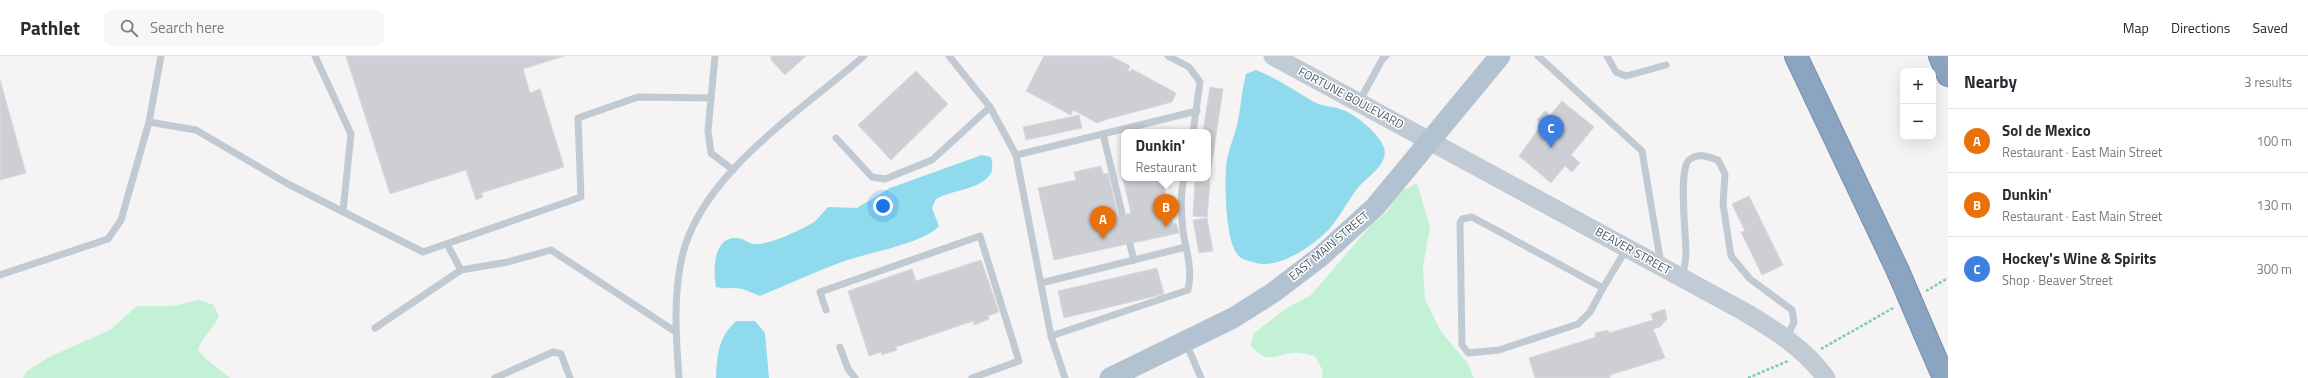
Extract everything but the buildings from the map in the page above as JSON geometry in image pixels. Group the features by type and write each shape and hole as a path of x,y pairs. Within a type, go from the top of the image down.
{"highway":[{"path":"1796,56 1898,271 1944,378"},
{"path":"1940,56 1948,74"}],"main road":[{"name":"FORTUNE BOULEVARD","path":"1272,56 1430,140"},
{"name":"EAST MAIN STREET","path":"1110,378 1233,318 1274,292 1320,256 1375,206 1500,56"},
{"name":"BEAVER STREET","path":"1430,140 1744,311 1786,339 1806,355 1826,378"}],"lane":[{"path":"0,275 108,239 122,220 149,122 161,56"},
{"path":"315,56 351,134 343,211"},
{"path":"715,56 708,131 711,153 733,170"},
{"path":"679,378 676,332 677,289 685,250 706,205 733,170 750,152 864,56"},
{"path":"949,56 990,107 1016,155 1051,336 1066,378"},
{"path":"1168,56 1189,67 1200,82 1194,129"},
{"path":"1359,103 1383,58 1386,56"},
{"path":"1538,56 1642,151 1661,267"},
{"path":"1607,56 1616,72 1626,76 1666,65"},
{"path":"149,122 196,130 288,184 423,252 581,197 578,118 638,98 711,98"},
{"path":"836,138 872,177 885,179 932,160 990,107"},
{"path":"1123,129 1197,111"},
{"path":"1016,155 1121,130"},
{"path":"1103,134 1122,213"},
{"path":"1683,279 1686,254 1683,206 1684,168 1688,161 1695,156 1704,156 1718,160 1725,174 1723,204 1730,256 1750,279 1792,310 1794,322 1786,339"},
{"path":"1051,336 1188,290 1191,276 1186,247 1181,190 1183,181"},
{"path":"1603,288 1472,217 1462,219 1460,223 1462,345 1468,353 1499,350 1578,324 1590,312 1627,248"},
{"path":"826,310 820,292 980,236 1019,361 972,378"},
{"path":"447,244 461,270"},
{"path":"1130,246 1134,260"},
{"path":"1041,283 1186,247"},
{"path":"375,328 461,270 508,262 551,250 676,332"},
{"path":"1186,342 1201,378"},
{"path":"840,347 848,369 855,378"},
{"path":"495,378 558,352 561,354 570,378"}],"path":[{"path":"1819,350 1890,310"},
{"path":"1748,378 1793,359"}],"green space":[{"path":"1417,183 1430,227 1423,267 1425,299 1441,332 1467,362 1474,378 1322,378 1323,371 1315,356 1296,353 1266,357 1257,352 1251,346 1253,334 1287,308 1311,295 1371,225 1387,212 1398,193"},
{"path":"199,300 214,305 219,317 202,341 198,350 205,358 230,378 23,378 26,372 49,357 110,330 137,306 173,306"}],"water":[{"path":"1256,70 1279,81 1314,102 1348,112 1373,131 1382,143 1385,154 1380,166 1357,189 1337,219 1323,235 1301,252 1273,263 1264,264 1246,260 1237,254 1230,236 1226,208 1227,159 1238,121 1246,74"},
{"path":"982,155 991,157 991,174 984,181 978,184 936,199 932,208 939,226 920,238 893,248 850,259 760,296 742,289 716,287 716,256 719,248 729,239 737,238 757,244 773,241 814,222 828,207 857,208 890,188"},
{"path":"736,321 755,321 765,333 769,378 716,378 718,354 722,340 730,327"}],"place":[{"name":"Hockey's Wine & Spirits","path":"1551,148"},
{"name":"Dunkin'","path":"1166,227"},
{"name":"Sol de Mexico","path":"1103,239"}]}
